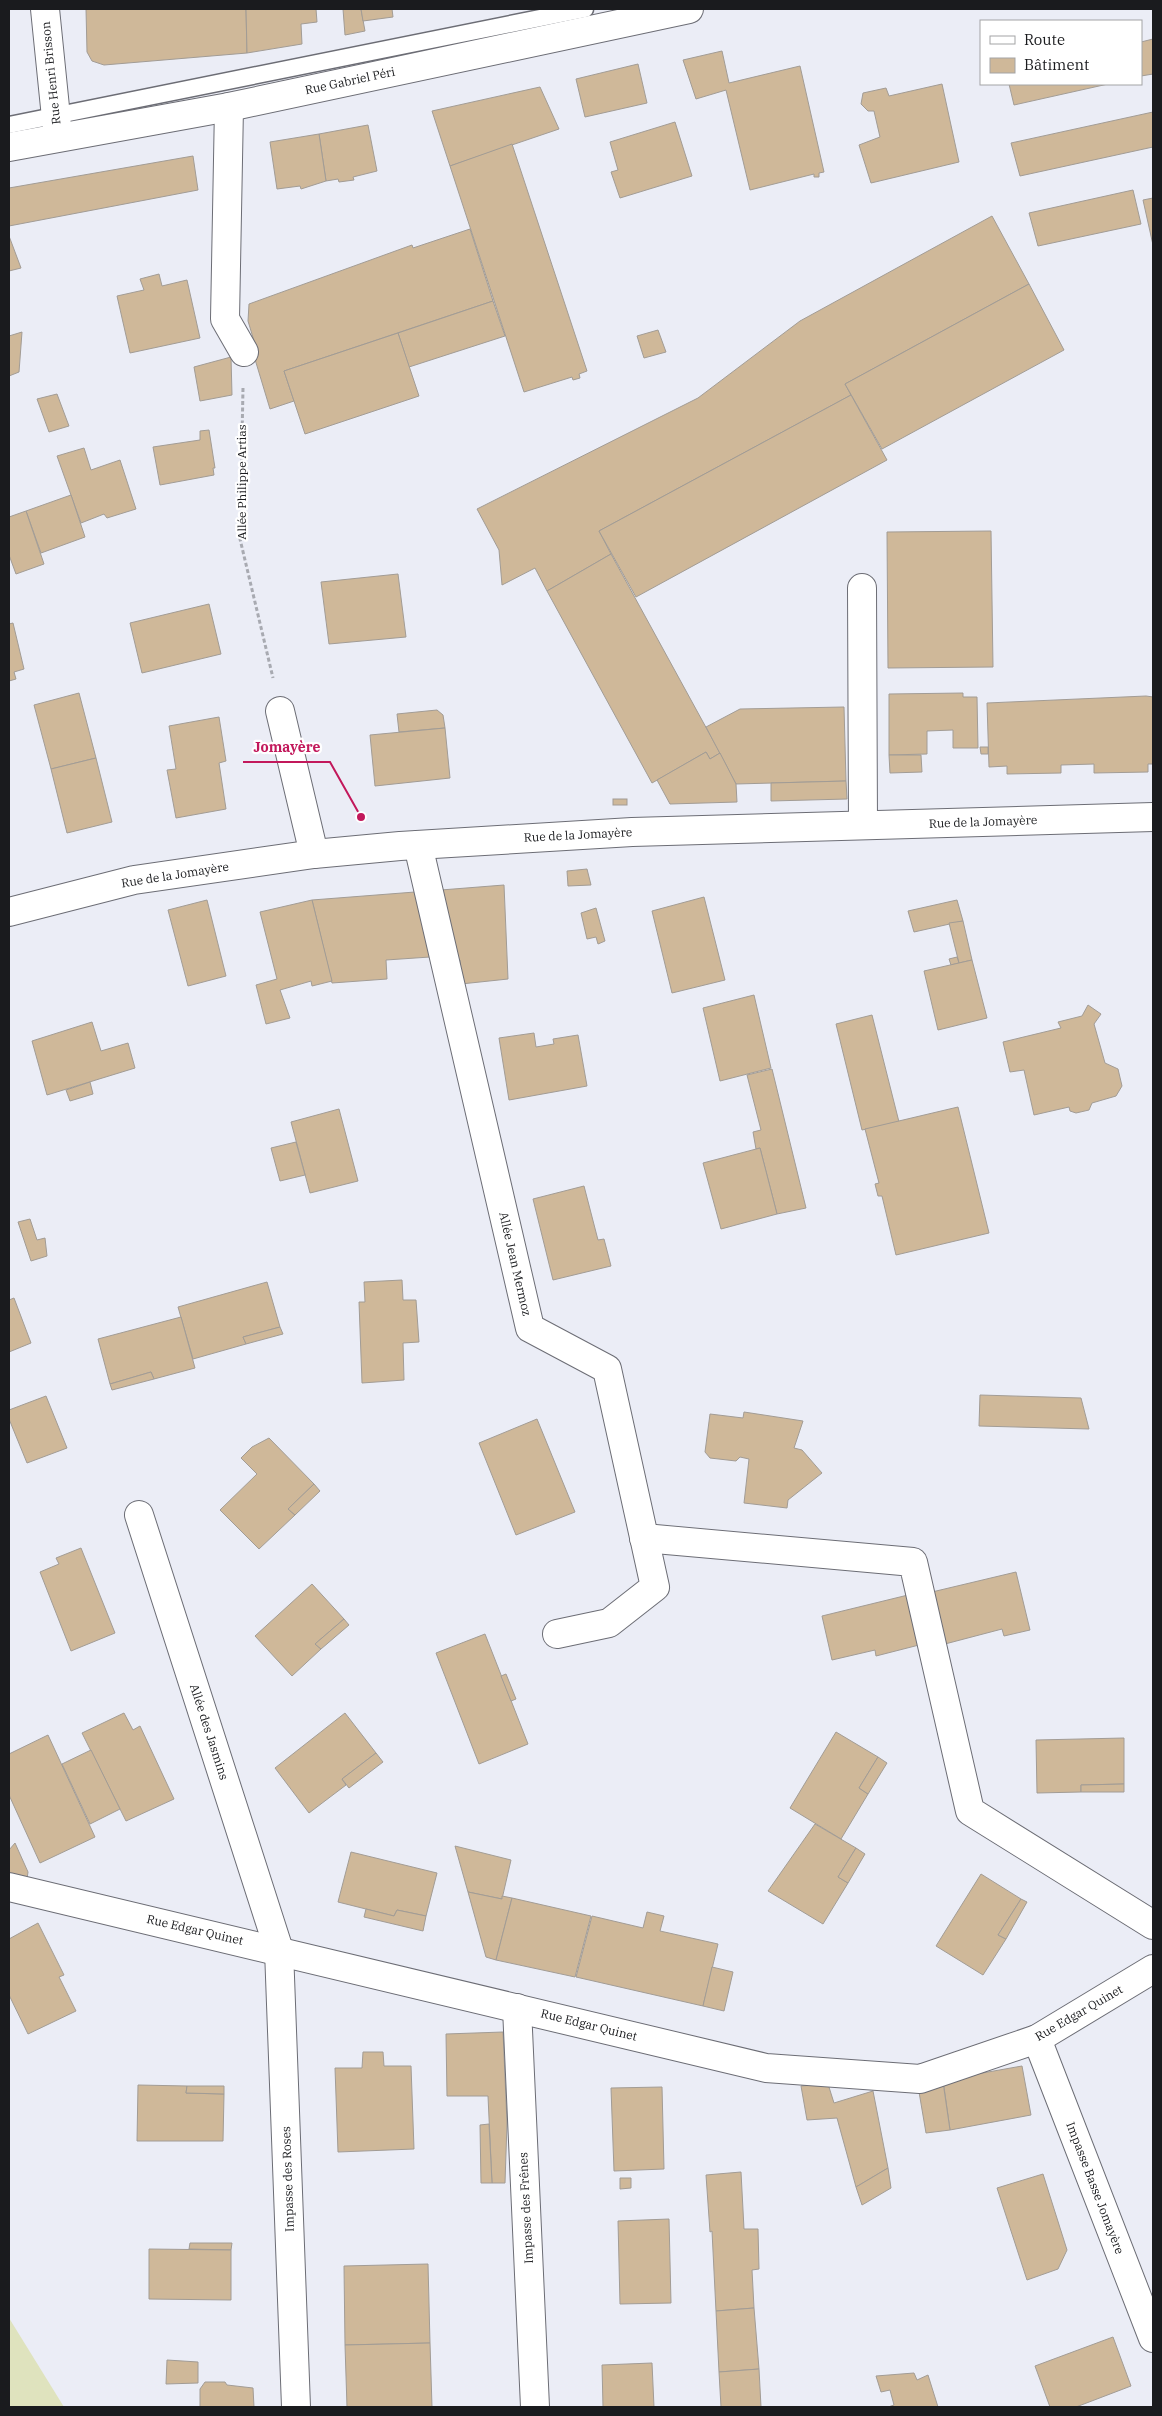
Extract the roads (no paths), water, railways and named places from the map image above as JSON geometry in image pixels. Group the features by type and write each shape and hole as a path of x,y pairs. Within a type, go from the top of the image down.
{"street":[{"name":"Rue Henri Brisson","path":"45,9 56,126"},
{"name":"Rue Gabriel Péri","path":"9,147 56,126 229,107 689,9"},
{"path":"229,107 225,319 244,352"},
{"path":"862,588 863,825"},
{"path":"280,711 314,854"},
{"name":"Rue de la Jomayère","path":"9,912 134,880 314,854 418,845 632,832 1153,817"},
{"name":"Allée Jean Mermoz","path":"418,845 530,1328 608,1369 656,1587 609,1623 557,1634"},
{"name":"Allée des Jasmins","path":"139,1514 280,1950"},
{"path":"644,1538 913,1562 970,1811 1153,1926"},
{"name":"Rue Edgar Quinet","path":"9,1886 766,2068 920,2079 1037,2039 1153,1969"},
{"name":"Impasse des Roses","path":"280,1950 296,2407"},
{"name":"Impasse des Frênes","path":"517,2008 535,2407"},
{"name":"Impasse Basse Jomayère","path":"1037,2039 1153,2338"}],"lane":[{"name":"Rue Gabriel Péri","path":"9,125 56,126 187,90 585,9"}],"place":[{"name":"Jomayère","path":"361,817"}]}
